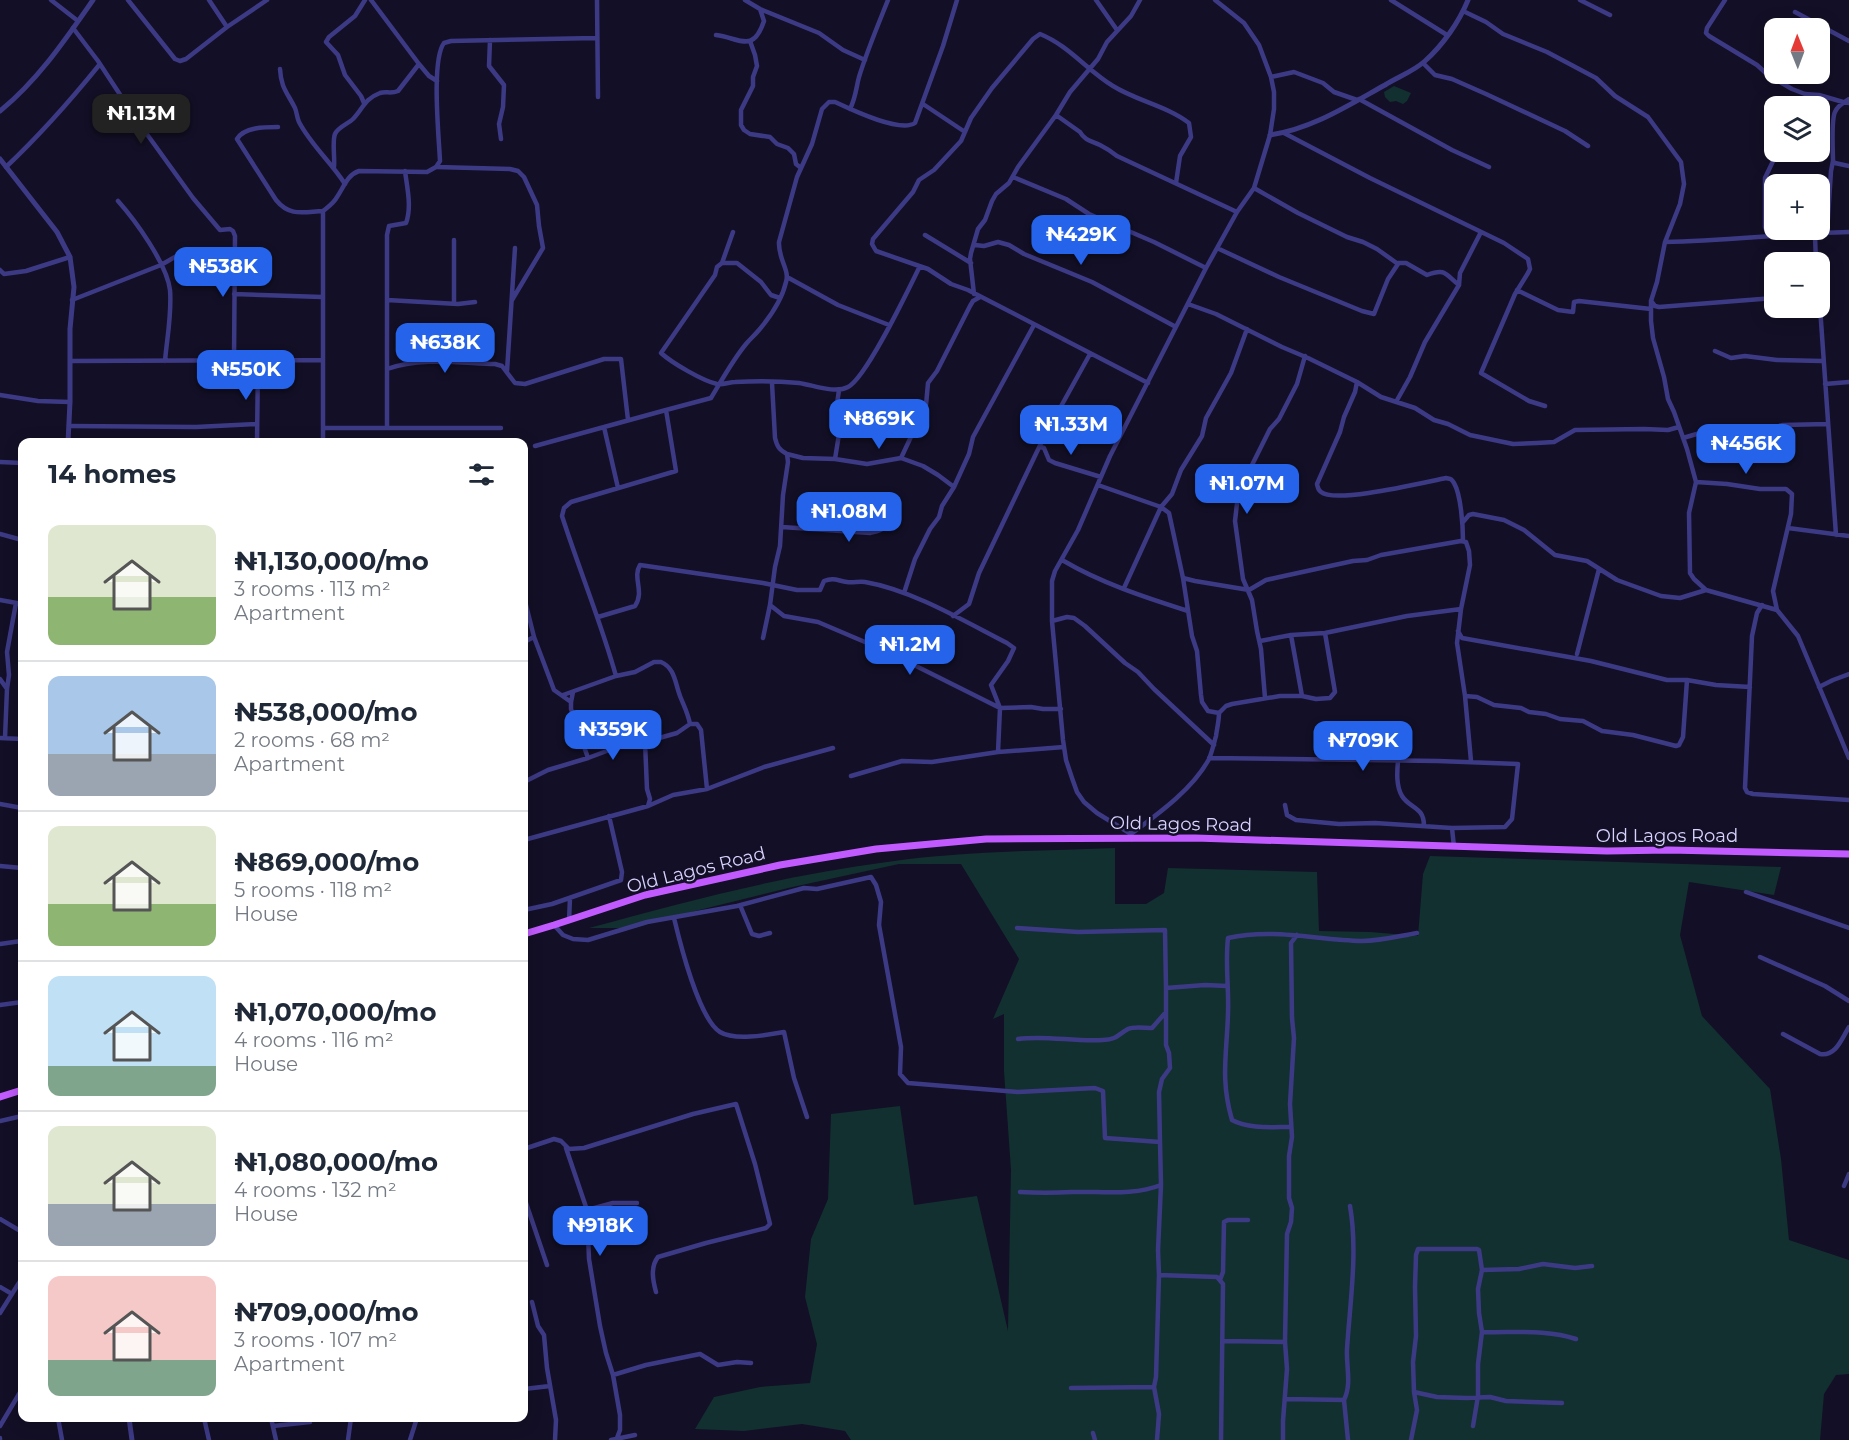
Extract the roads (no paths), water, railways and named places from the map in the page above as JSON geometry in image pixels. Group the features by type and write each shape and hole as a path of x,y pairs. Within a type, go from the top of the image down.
{"main road":[{"name":"Old Lagos Road","path":"528,932 645,896 780,865 833,855 904,846 986,839 1132,836 1607,851 1849,854"},
{"path":"0,1097 18,1091"}],"street":[{"path":"51,0 78,21"},
{"path":"0,111 29,85 93,0"},
{"path":"128,0 175,59 180,61 186,59 267,0"},
{"path":"209,0 227,27"},
{"path":"364,103 345,75 338,55 326,42 355,16 365,0"},
{"path":"372,0 418,64 437,81"},
{"path":"597,0 597,97"},
{"path":"745,0 760,9 819,33 843,50 865,60"},
{"path":"850,109 855,98 858,79 888,0"},
{"path":"535,446 711,398 718,384 747,342 772,313 780,298 787,277 780,257 779,242 801,168 812,144 822,109 829,102 835,102 886,122 908,127 915,123 957,0"},
{"path":"1096,0 1117,30"},
{"path":"901,458 926,405 928,383 937,371 977,295 971,253 978,229 985,220 992,201 1013,177 1070,92 1098,59 1107,42 1131,16 1140,0"},
{"path":"1215,0 1233,14 1254,36 1271,77 1275,100 1270,135 1254,188 1237,212 1206,268 1110,456 1078,530 1052,581 1052,621 1064,747 1077,792 1084,802 1097,813 1132,836 1180,795 1200,772 1214,745 1219,713 1226,706 1265,698 1302,696 1316,699 1330,698 1334,695 1325,633"},
{"path":"1390,0 1447,35"},
{"path":"1270,135 1301,128 1358,100 1423,63 1447,35 1468,0"},
{"path":"1580,0 1610,15"},
{"path":"1725,0 1707,28 1708,36 1792,89 1805,94 1819,95 1843,102 1849,101"},
{"path":"716,35 743,42 750,41 757,36 764,21 760,9"},
{"path":"1463,11 1486,22 1503,34 1547,52 1591,74 1615,96 1647,117 1678,158 1682,166 1684,184 1682,196 1665,242 1651,309 1652,331 1666,393 1696,482 1689,513 1690,573 1706,590 1777,610"},
{"path":"1795,12 1849,41"},
{"path":"73,28 194,198 220,230 233,231 235,236 234,360"},
{"path":"1148,383 977,295 951,284 928,269 876,251 872,244 873,239 913,192 919,180 934,170 961,141 971,118 992,88 1038,35 1044,35 1114,87 1189,123 1191,137 1180,156 1176,183"},
{"path":"278,127 252,129 240,134 237,139 283,209 291,212 323,211 337,198 353,173 359,171 427,172 436,167 440,161 438,54 444,43 597,38"},
{"path":"490,40 489,66 504,85 503,107 499,124 501,139"},
{"path":"750,41 757,66 753,86 741,110 741,125 750,134 768,136 777,144 788,148 794,154 796,164 801,168"},
{"path":"1423,63 1435,75 1452,79 1486,94 1565,131 1588,146"},
{"path":"6,167 40,135 100,64"},
{"path":"334,167 336,131 355,117 364,103 381,92 395,92 418,64"},
{"path":"280,69 282,87 296,110 298,120 320,153 334,167 345,184"},
{"path":"1271,77 1294,72 1323,83 1334,92 1358,100 1489,167"},
{"path":"1830,174 1833,161 1834,113 1843,102"},
{"path":"923,104 965,132"},
{"path":"1056,116 1080,132 1086,139 1099,144 1117,156 1237,212"},
{"path":"1284,133 1504,243 1528,259 1530,263 1528,273 1517,290 1481,373 1529,401 1545,406"},
{"path":"0,159 57,232 70,257 74,287 68,438"},
{"path":"1833,161 1835,164 1849,166"},
{"path":"436,167 510,169 518,171 524,177 537,205 538,226 543,248 512,300"},
{"path":"387,428 387,229 394,224 406,223 408,219 405,171"},
{"path":"1013,177 1066,199 1089,214 1154,242 1206,268"},
{"path":"1254,188 1298,213 1347,237 1370,245 1398,264"},
{"path":"118,201 131,216 167,276 170,297 165,361"},
{"path":"323,211 323,438"},
{"path":"733,232 722,263 717,267 715,275 662,353 670,361 686,370 718,384 797,383 839,390 848,387 859,378 920,266"},
{"path":"1396,402 1425,342 1459,285 1460,273 1481,232"},
{"path":"1830,232 1849,232"},
{"path":"925,235 971,263"},
{"path":"1665,242 1764,237"},
{"path":"454,240 454,303"},
{"path":"975,245 984,246 998,242 1009,245 1024,254 1092,282 1176,327"},
{"path":"507,371 515,248"},
{"path":"1217,248 1279,277 1374,314 1388,279 1398,263 1406,263 1427,275 1438,271 1443,272 1459,285"},
{"path":"72,300 161,265 187,250"},
{"path":"0,279 2,272 26,271 70,257"},
{"path":"722,263 737,263 761,282 771,295 780,298"},
{"path":"787,277 838,305 889,325"},
{"path":"1517,290 1558,310 1574,312 1574,302 1579,301 1651,309"},
{"path":"234,294 322,297"},
{"path":"1652,301 1655,306 1659,307 1764,299"},
{"path":"387,300 474,302"},
{"path":"1188,304 1216,314 1305,356 1357,382 1381,397 1421,411 1434,420 1470,435 1513,444 1554,442 1575,430 1668,430 1679,427"},
{"path":"1820,318 1836,535"},
{"path":"903,593 915,559 930,529 939,517 942,506 954,488 969,454 973,437 1034,326"},
{"path":"1124,588 1161,507 1172,494 1180,470 1202,436 1206,418 1231,373 1247,329"},
{"path":"1715,351 1731,358 1744,356 1778,360 1822,361"},
{"path":"953,616 969,604 979,573 1044,437 1090,354"},
{"path":"1265,698 1260,641 1249,590 1243,579 1235,521 1238,495 1270,429 1279,419 1297,384 1305,356"},
{"path":"387,369 400,364 414,363 495,364 502,366 515,384 525,384 604,359 621,359 628,420"},
{"path":"71,361 323,360"},
{"path":"257,438 258,361"},
{"path":"1357,382 1340,432 1317,484 1321,493 1326,495 1359,494 1450,479 1454,482 1463,522 1463,541"},
{"path":"1825,384 1849,382"},
{"path":"772,383 777,444 781,451 803,458 835,459 867,464 901,458 930,471 954,488"},
{"path":"835,459 840,428 836,411 839,390"},
{"path":"0,395 38,401 70,402"},
{"path":"616,676 598,617 562,516 564,508 571,502 676,471 666,410"},
{"path":"69,426 196,427 257,424"},
{"path":"1683,438 1707,431 1723,434 1783,425 1828,424"},
{"path":"604,427 618,489"},
{"path":"323,428 501,428"},
{"path":"1041,447 1044,448 1049,460 1101,477"},
{"path":"763,638 782,527 787,454"},
{"path":"0,462 18,463"},
{"path":"1696,482 1760,489 1786,489 1792,494 1791,514 1773,591 1777,610 1798,636 1849,758"},
{"path":"1098,484 1161,507 1169,513 1183,578 1192,636 1197,651 1202,702 1208,711 1219,713"},
{"path":"1463,522 1473,514 1504,520 1524,530 1555,555 1587,561 1617,580 1669,598 1680,598 1706,590"},
{"path":"782,527 870,533 880,531 885,527 885,516"},
{"path":"1788,528 1849,536"},
{"path":"0,534 18,539"},
{"path":"1183,578 1249,590 1266,580 1353,561 1463,541 1467,543 1470,565 1457,643 1471,762"},
{"path":"1062,560 1086,574 1188,611"},
{"path":"598,617 635,606 640,592 637,574 640,565 797,590 820,590 824,581 832,578 848,583 863,582 903,593 1014,648 991,685 1000,708 998,752"},
{"path":"1577,654 1599,569"},
{"path":"0,600 16,603 8,646 9,680 3,738 18,739"},
{"path":"770,605 784,616 813,620 886,651 1000,708 1031,706 1061,709"},
{"path":"1762,605 1757,613 1752,636 1745,788 1753,794 1849,801"},
{"path":"1260,641 1291,635 1325,633 1407,616 1461,609"},
{"path":"528,613 534,637 554,690 571,702"},
{"path":"1052,621 1067,617 1074,618 1085,626 1138,672 1214,745"},
{"path":"1458,631 1462,638 1591,662 1667,680 1750,687"},
{"path":"1291,635 1302,696"},
{"path":"528,640 534,637"},
{"path":"563,695 661,662 666,664 674,677 690,724"},
{"path":"0,670 9,668"},
{"path":"1819,687 1849,674"},
{"path":"0,679 7,688"},
{"path":"1465,696 1494,705 1518,707 1529,712 1583,722 1602,731 1633,735 1676,746 1683,737 1687,680"},
{"path":"573,692 571,702 588,758"},
{"path":"528,780 548,770 628,743 645,742 677,733 690,724 697,724 701,730 707,789"},
{"path":"645,742 647,789 650,799 648,806"},
{"path":"851,776 902,761 932,762 998,752 1064,747"},
{"path":"528,839 648,806 673,795 707,789 764,766 833,748"},
{"path":"1209,758 1518,764 1512,819 1505,827 1452,828 1296,820 1287,815 1285,805"},
{"path":"1398,761 1397,777 1400,793 1422,814 1424,826"},
{"path":"0,804 18,807"},
{"path":"528,909 570,898 621,880 622,873 609,816"},
{"path":"1452,828 1454,847"},
{"path":"0,866 18,868"},
{"path":"554,925 563,935 573,939 588,940 647,922 740,905 804,888 817,889 871,877 881,902 879,925 901,1047 900,1074 908,1083 1018,1092 1095,1088 1103,1091 1105,1138 1160,1142"},
{"path":"1746,892 1849,928"},
{"path":"569,921 570,898"},
{"path":"740,905 752,934 759,936 770,933"},
{"path":"674,918 681,948 701,1004 717,1030 725,1034 740,1036 760,1036 784,1032 794,1078 807,1117"},
{"path":"1017,928 1078,932 1165,930 1166,1045 1170,1068 1161,1079 1159,1092 1161,1205 1154,1387 1159,1414 1157,1440"},
{"path":"1290,1127 1250,1126 1232,1120 1226,1100 1224,1073 1228,1010 1228,938 1248,934 1297,935 1361,941 1383,940 1417,933"},
{"path":"1283,1440 1287,1369 1285,1342 1287,1234 1292,1208 1289,1182 1294,1038 1291,943 1297,935"},
{"path":"0,944 18,939"},
{"path":"1760,957 1825,986 1849,1001"},
{"path":"1166,988 1227,986"},
{"path":"0,1005 18,1003"},
{"path":"1018,1039 1106,1040 1116,1038 1129,1028 1152,1028 1166,1012"},
{"path":"1783,1034 1826,1055 1835,1050 1849,1027"},
{"path":"566,1147 584,1148 732,1103 737,1105 770,1224 766,1228 658,1257 653,1266 656,1293"},
{"path":"0,1121 18,1117"},
{"path":"528,1148 554,1139 561,1141 566,1147 587,1210 589,1258 602,1335 613,1375 620,1415 620,1430 617,1438"},
{"path":"1844,1186 1849,1174"},
{"path":"1020,1192 1125,1192 1145,1190 1161,1185"},
{"path":"587,1210 613,1203 637,1203"},
{"path":"1348,1440 1344,1400 1348,1379 1347,1353 1353,1250 1350,1206"},
{"path":"528,1209 547,1265"},
{"path":"0,1219 18,1230"},
{"path":"1220,1280 1224,1222 1248,1220"},
{"path":"1411,1440 1417,1410 1413,1362 1416,1336 1416,1255 1418,1249 1477,1249 1479,1251 1482,1270 1479,1289 1482,1332 1478,1364 1478,1396 1473,1426"},
{"path":"1482,1270 1519,1269 1543,1264 1575,1268 1592,1266"},
{"path":"1159,1275 1217,1277 1223,1284 1221,1440"},
{"path":"0,1313 18,1284"},
{"path":"0,1287 12,1294"},
{"path":"532,1302 538,1326 544,1335 556,1420 555,1440"},
{"path":"1482,1332 1565,1335 1576,1339"},
{"path":"1222,1341 1285,1342"},
{"path":"613,1375 646,1365 700,1354 718,1365 737,1362 751,1363"},
{"path":"528,1389 550,1386"},
{"path":"1071,1388 1154,1387"},
{"path":"1414,1392 1437,1397 1491,1396 1516,1402 1562,1403"},
{"path":"0,1426 18,1396"},
{"path":"1285,1399 1344,1400"},
{"path":"0,1411 7,1414"},
{"path":"59,1422 62,1440"},
{"path":"130,1422 132,1440"},
{"path":"205,1422 209,1440"},
{"path":"272,1422 276,1440"},
{"path":"273,1426 310,1422"},
{"path":"348,1440 350,1422"},
{"path":"410,1440 416,1422"},
{"path":"1092,1433 1095,1440"},
{"path":"611,1440 635,1435"}]}
